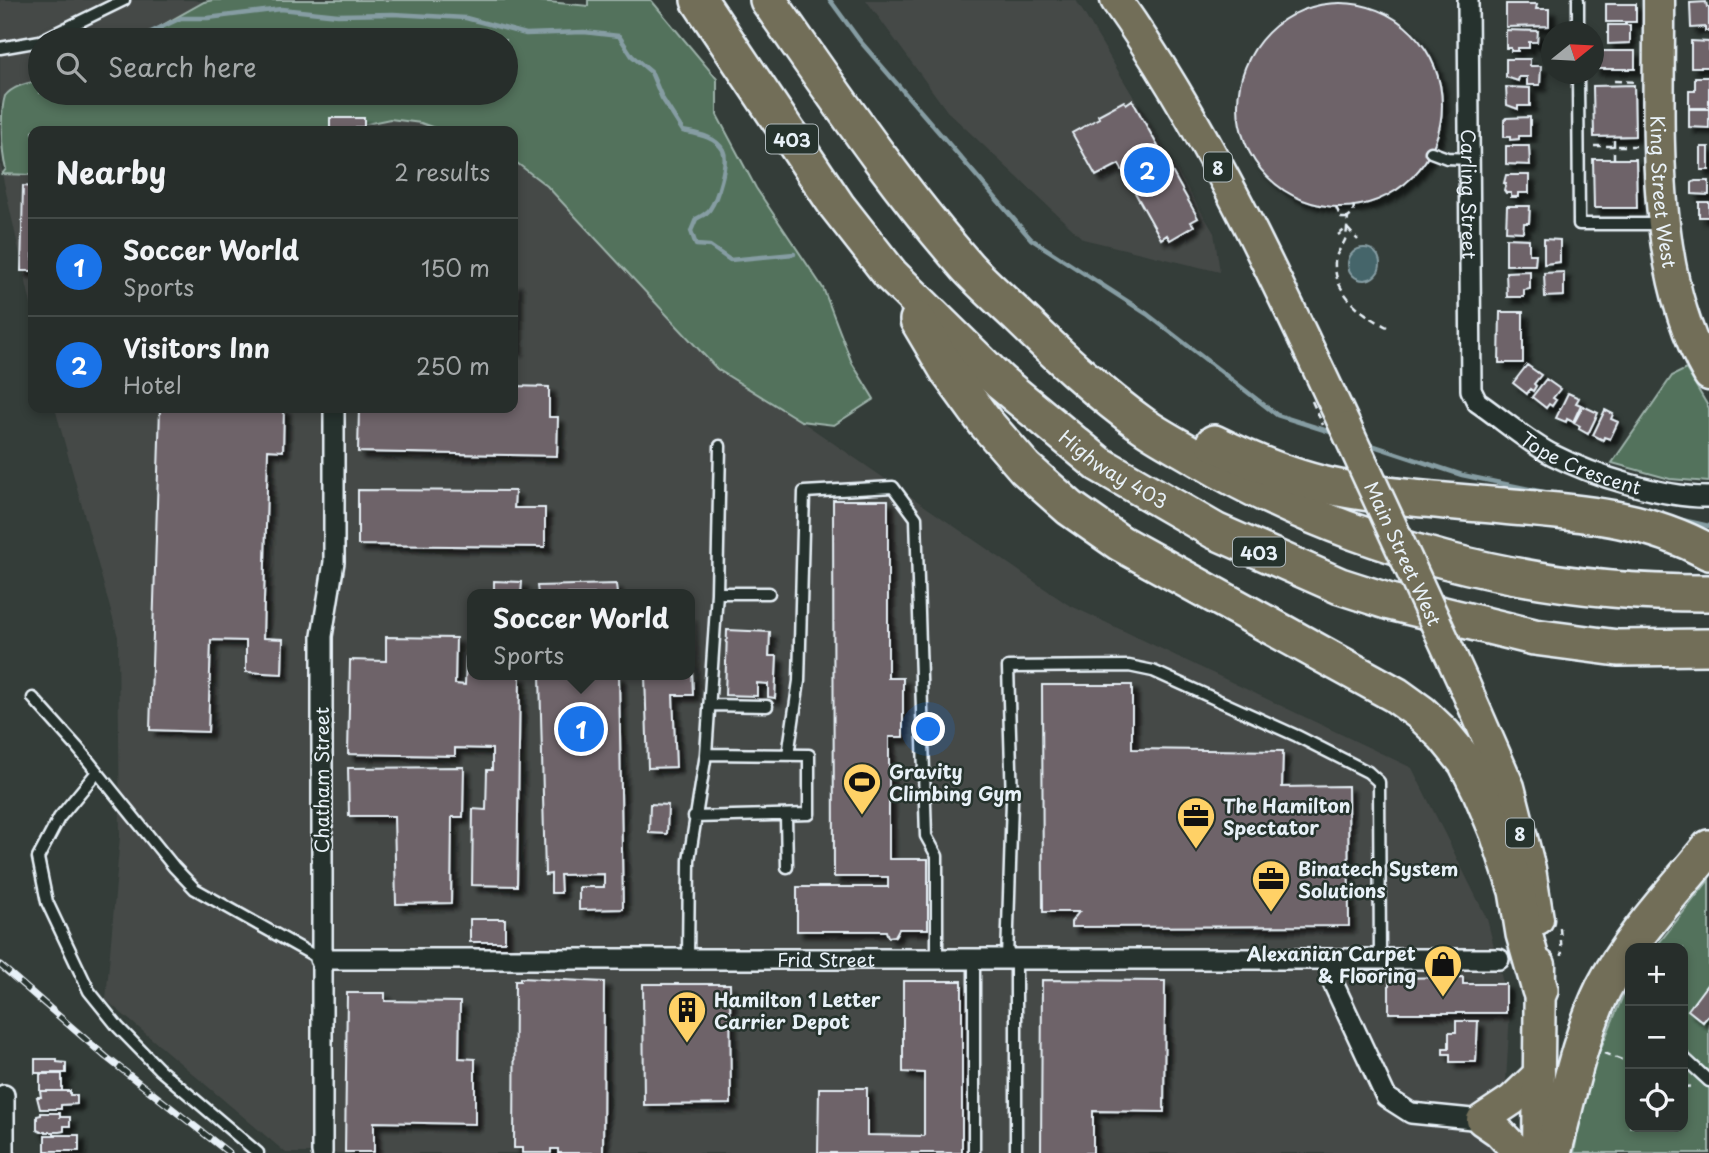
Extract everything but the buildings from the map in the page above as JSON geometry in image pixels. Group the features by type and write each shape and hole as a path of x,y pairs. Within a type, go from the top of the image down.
{"highway":[{"name":"Highway 403","path":"699,0 837,206 891,275 1000,382 1099,464 1214,531 1278,561 1340,586 1390,602 1534,637 1618,648 1709,647"},
{"path":"768,0 891,175 971,271 1054,351 1144,426 1218,469 1332,524 1432,557 1530,579 1642,592 1709,593"},
{"path":"891,275 950,374 985,422 1025,468 1070,508 1120,543 1396,695 1421,713 1444,735 1466,762 1499,833 1517,891 1524,933 1540,990"},
{"path":"1054,351 1096,371 1196,434 1229,451 1303,479 1338,488 1399,497 1621,518 1677,536 1709,552"},
{"path":"1553,1153 1581,1045 1604,989 1633,942 1709,848"}],"main road":[{"name":"Main Street West","path":"1116,0 1180,98 1249,225 1464,684 1508,787 1538,912 1538,1153"},
{"name":"King Street West","path":"1659,0 1665,244 1675,287 1707,373"},
{"path":"1519,1153 1498,1131 1482,1120 1512,1100 1539,1073"}],"street":[{"name":"Carling Street","path":"1468,0 1471,390"},
{"name":"Tope Crescent","path":"1471,390 1477,402 1550,454 1628,483 1674,495 1709,497"},
{"name":"Chatham Street","path":"321,1153 322,636 334,562 334,413"},
{"name":"Frid Street","path":"320,959 1499,959"},
{"path":"1331,959 1333,983 1386,1097 1411,1113 1482,1120"},
{"path":"4,1095 4,1153"}],"lane":[{"path":"67,28 124,0"},
{"path":"1578,0 1578,21"},
{"path":"0,48 28,43"},
{"path":"1578,84 1580,224 1663,224"},
{"path":"1432,152 1447,158 1469,159"},
{"path":"688,960 689,860 706,754 717,593 720,446"},
{"path":"788,755 799,681 804,492 893,487 916,519 926,836 937,856 937,959"},
{"path":"717,593 769,593"},
{"path":"1016,1153 1008,667 1129,666 1153,671 1297,736 1367,772 1379,782 1380,959"},
{"path":"33,698 195,889 320,959"},
{"path":"709,705 767,706"},
{"path":"694,817 809,814 809,755 706,754"},
{"path":"97,772 59,818 38,858 47,902 89,991 118,1027 160,1070 258,1153"},
{"path":"786,816 787,867"},
{"path":"974,959 974,1153"},
{"path":"1688,1062 1709,1081"}],"path":[{"path":"1614,81 1644,83"},
{"path":"1614,136 1614,159"},
{"path":"1594,146 1644,146"},
{"path":"1336,207 1341,218 1348,218 1353,214 1354,205"},
{"path":"1348,218 1346,238 1335,258 1337,274 1344,293 1367,316 1387,327"},
{"path":"1338,235 1347,228"},
{"path":"1347,228 1358,240"}],"shaded area":[{"path":"0,0 204,2 157,28 28,28 28,84 5,94 0,104"},
{"path":"866,0 1076,0 1214,233 1220,272 1083,239 947,111"},
{"path":"390,119 429,126 356,126"},
{"path":"0,162 3,174 28,175 28,291 2,174"},
{"path":"518,164 547,186 717,369 801,421 1067,604 1412,768 1487,919 1510,1011 1502,1153 286,1153 106,1000 120,836 118,637 56,413 518,413"}],"green space":[{"path":"529,0 588,6 588,0 651,0 717,79 717,115 756,188 823,288 852,363 874,399 834,425 801,421 717,369 547,186 518,164 518,126 429,126 390,119 356,126 28,126 28,175 2,174 6,169 2,132 5,96 16,87 28,83 28,105 518,105 518,28 157,28 204,2"},
{"path":"1686,369 1709,408 1709,482 1670,479 1612,463 1672,376"},
{"path":"1709,880 1709,1153 1574,1153 1587,1081 1625,991 1625,1132 1688,1132 1688,943 1659,943"}],"water":[{"path":"1364,248 1375,253 1380,264 1375,275 1364,280 1353,275 1348,264 1353,253"}],"waterway":[{"path":"830,0 860,41 1031,239 1147,314 1277,415 1337,434"},
{"path":"160,28 181,18 208,18 281,9 338,15 393,14 466,18 504,28"},
{"path":"518,32 526,34 584,32 619,36 632,56 651,72 662,98 683,131 711,139 723,150 723,171 716,197 709,211 696,219 691,231 696,245 710,246 730,260 794,254"},
{"path":"1365,443 1462,475 1553,494"},
{"path":"1678,519 1709,526"}],"railway":[{"path":"0,965 106,1057 229,1153"}],"place":[{"name":"Visitors Inn","path":"1147,170"},
{"name":"Soccer World","path":"581,729"},
{"name":"Gravity Climbing Gym","path":"862,816"},
{"name":"The Hamilton Spectator","path":"1196,850"},
{"name":"Binatech System Solutions","path":"1271,913"},
{"name":"Alexanian Carpet & Flooring","path":"1443,998"},
{"name":"Hamilton 1 Letter Carrier Depot","path":"687,1044"}]}
